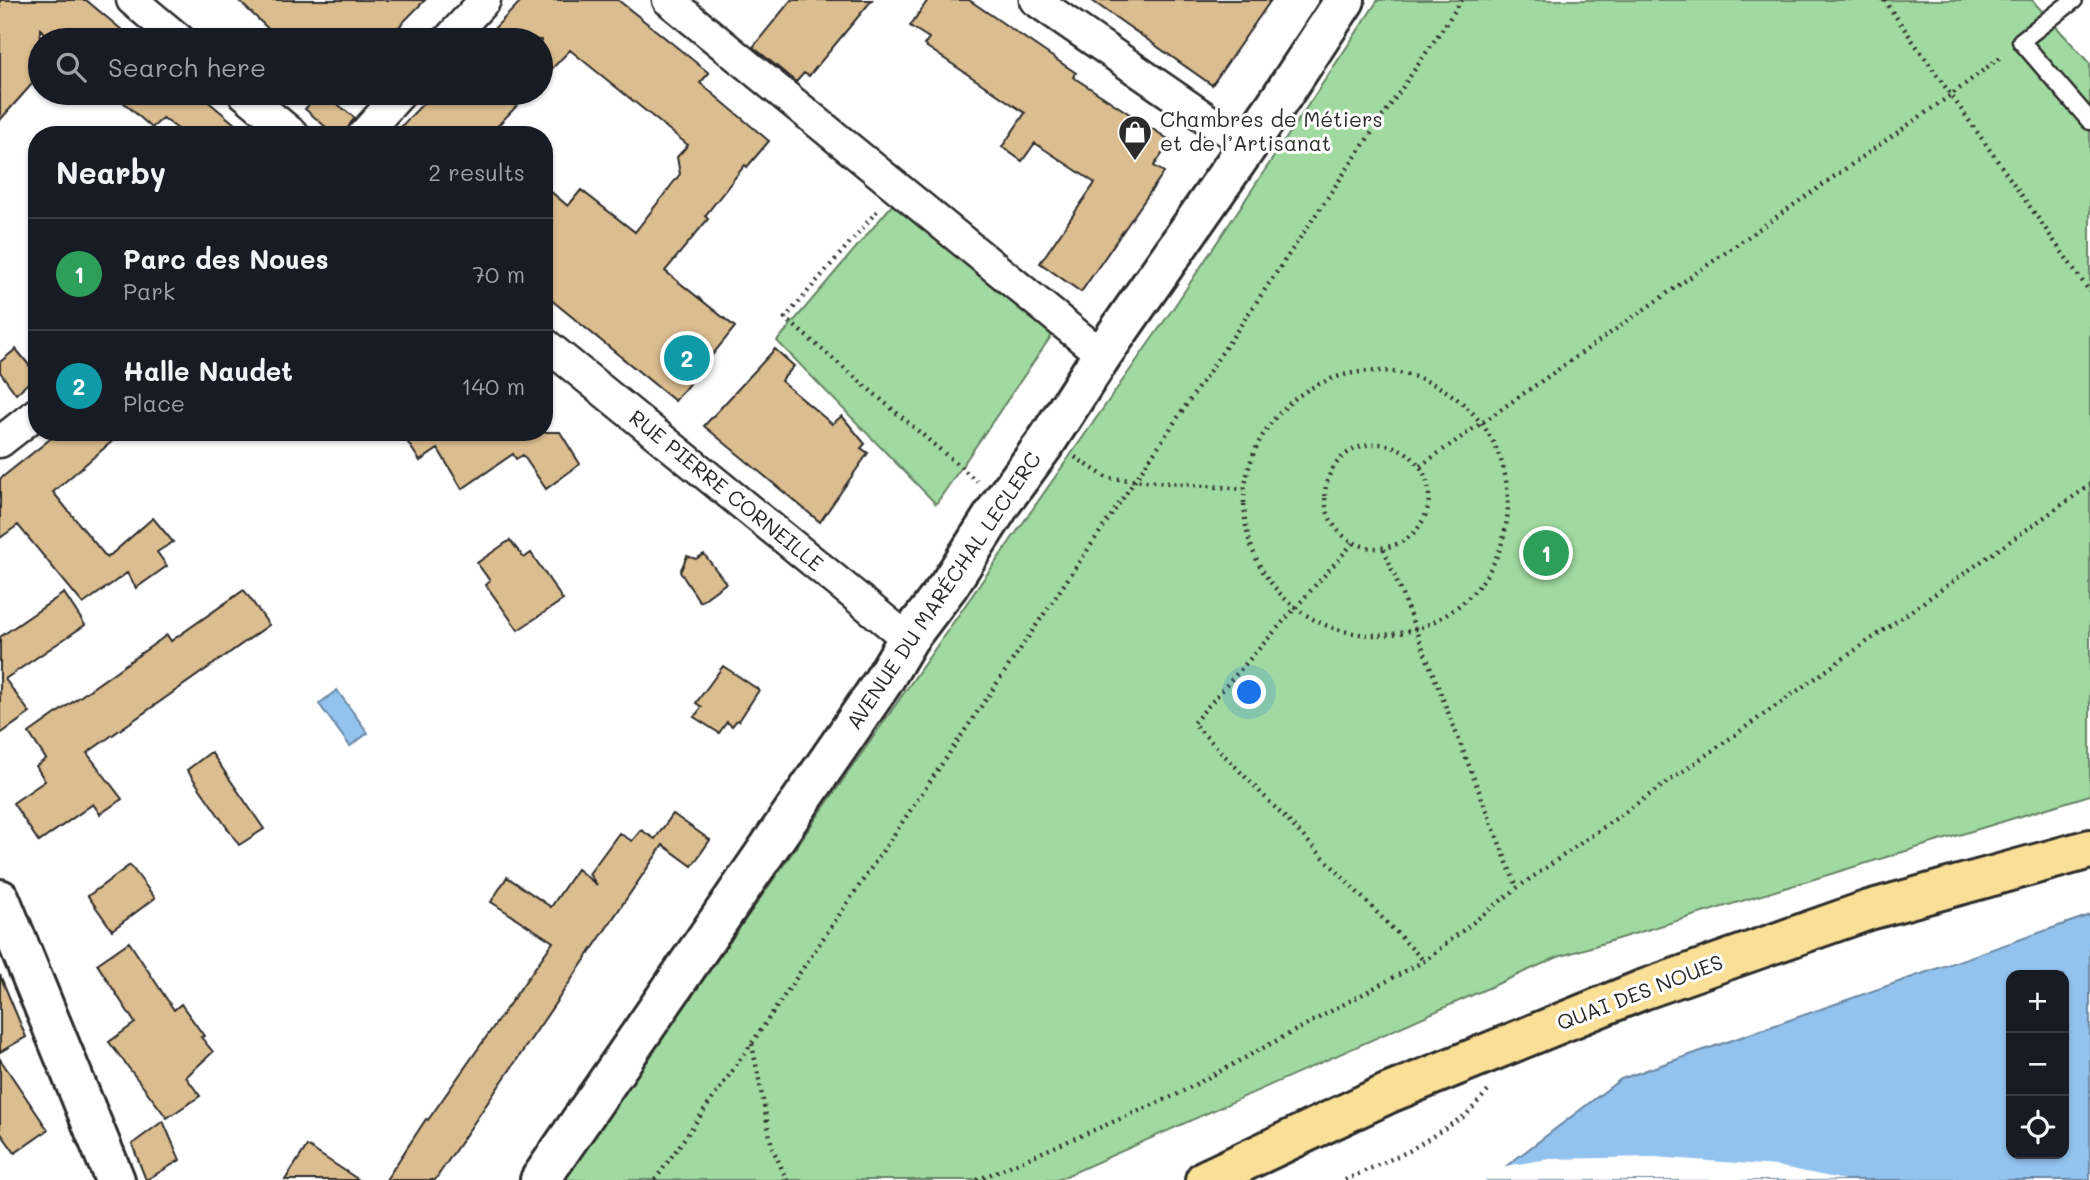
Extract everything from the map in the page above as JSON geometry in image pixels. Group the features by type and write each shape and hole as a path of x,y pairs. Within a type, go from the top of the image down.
{"main road":[{"name":"AVENUE DU MARÉCHAL LECLERC","path":"540,1180 882,683 908,639 949,585 1002,502 1046,442 1102,355 1345,0"},
{"name":"QUAI DES NOUES","path":"1205,1180 1389,1093 1642,990 1869,910 2090,849"},
{"path":"0,899 115,1180"}],"street":[{"path":"132,0 166,28"},
{"path":"459,28 485,0"},
{"path":"668,0 1102,355"},
{"path":"1035,0 1210,121 1249,143"},
{"path":"258,105 283,126"},
{"path":"371,126 390,105"},
{"name":"RUE PIERRE CORNEILLE","path":"553,350 908,639"},
{"path":"0,442 28,419"}],"lane":[{"path":"2074,0 2021,41 2090,121"}],"path":[{"path":"655,1180 752,1043 1462,0"},
{"path":"1884,0 2090,292"},
{"path":"1420,466 1951,95 2021,41"},
{"path":"897,187 785,318 1002,502"},
{"path":"1362,371 1407,374 1448,392 1481,423 1501,459 1508,500 1503,541 1485,578 1456,608 1416,630 1388,635 1355,634 1324,625 1295,608 1265,575 1247,534 1244,489 1256,446 1282,409 1319,383 1362,371"},
{"path":"1364,445 1396,447 1420,466 1428,482 1430,500 1425,518 1416,532 1402,543 1384,549 1353,543 1340,534 1325,507 1329,475 1337,461 1349,451 1364,445"},
{"path":"1082,462 1107,478 1244,489"},
{"path":"977,1180 1176,1095 1424,961 1517,888 2090,485"},
{"path":"1353,543 1193,723 1424,961"},
{"path":"1384,549 1517,888"},
{"path":"752,1043 772,1147 787,1180"},
{"path":"1345,1180 1409,1151 1466,1115 1489,1090 1496,1075 1489,1052"}],"green space":[{"path":"1378,0 2032,0 2090,64 2090,795 1558,957 1057,1180 563,1180 1172,310"},
{"path":"893,204 1052,335 936,504 777,341"}],"water":[{"path":"337,690 368,733 350,746 319,704"},
{"path":"2090,915 2090,1180 1488,1180 1621,1079"}],"pier":[{"path":"1655,1157 1777,1166 1845,1180 1484,1180 1499,1167 1549,1159"}],"building":[{"path":"0,0 86,0 120,28 28,28 28,88 0,120"},
{"path":"238,0 425,0 398,28 267,28"},
{"path":"522,0 618,0 709,73 700,83 769,141 747,167 745,165 705,216 708,219 665,271 735,327 675,401 553,301 553,194 568,206 581,190 635,232 680,174 677,157 688,145 570,50 553,68 553,28 495,28"},
{"path":"791,0 872,0 809,76 804,73 796,82 753,47"},
{"path":"928,0 969,0 1076,73 1073,77 1171,141 1154,166 1164,172 1081,292 1040,263 1095,183 1035,143 1022,161 1002,147 1025,113 924,45 929,38 910,26"},
{"path":"1091,0 1271,0 1212,85"},
{"path":"126,105 212,105 237,126 174,126 163,118 154,126 150,126"},
{"path":"308,105 338,105 355,118 349,126 325,126 305,109"},
{"path":"422,105 518,105 498,126 402,126"},
{"path":"16,349 28,364 28,383 16,394 0,372 0,362"},
{"path":"775,349 794,366 781,381 832,424 842,416 865,444 861,448 868,453 820,522 704,426"},
{"path":"553,432 560,432 580,464 546,489 523,455 516,459 513,454 462,489 438,449 420,461 407,441 553,441"},
{"path":"48,441 112,441 53,492 107,558 153,518 173,542 157,552 167,566 136,588 127,573 83,604 18,525 0,538 0,479"},
{"path":"510,540 524,558 531,553 563,600 518,630 486,585 490,581 477,563"},
{"path":"704,554 726,583 700,602 680,572 687,556 696,559"},
{"path":"244,590 269,625 87,753 122,799 100,814 93,804 39,842 13,803 45,781 36,766 46,759 29,733 167,635 171,641"},
{"path":"64,593 85,625 5,679 30,713 0,734 0,637"},
{"path":"723,666 759,690 739,721 732,726 727,722 719,733 694,717 702,707 696,703"},
{"path":"211,752 264,829 239,845 187,770"},
{"path":"673,814 710,840 692,866 663,845 435,1180 386,1180 426,1119 428,1120 553,942 491,902 507,877 551,907 577,869 597,885 589,874 619,833 632,841 641,830 655,839"},
{"path":"130,865 155,898 112,930 88,896"},
{"path":"129,942 174,1010 181,1004 213,1052 186,1077 200,1096 167,1118 109,1042 135,1023 97,964"},
{"path":"0,975 26,1037 0,1052"},
{"path":"0,1059 48,1130 15,1153 0,1132"},
{"path":"163,1121 180,1160 146,1180 132,1144"},
{"path":"307,1146 359,1180 285,1180"}],"place":[{"name":"Chambres de Métiers et de l’Artisanat","path":"1135,162"},
{"name":"Halle Naudet","path":"687,358"},
{"name":"Parc des Noues","path":"1546,553"}]}
